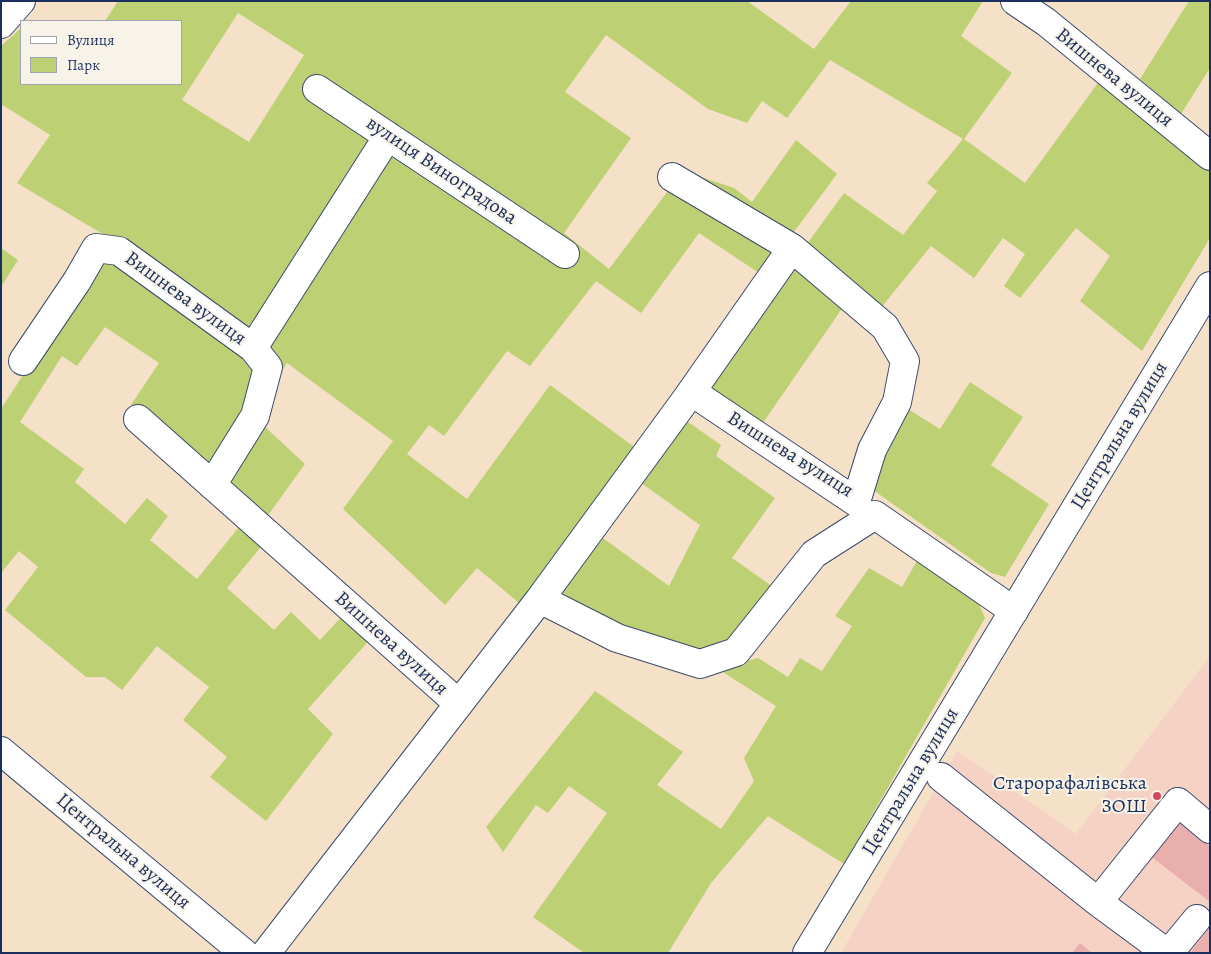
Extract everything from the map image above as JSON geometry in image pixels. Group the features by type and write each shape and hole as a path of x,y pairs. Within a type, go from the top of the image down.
{"street":[{"path":"1,24 21,1"},
{"name":"Вишнева вулиця","path":"1016,1 1046,22 1210,156"},
{"name":"вулиця Виноградова","path":"317,89 565,254"},
{"path":"253,348 388,136"},
{"name":"Вишнева вулиця","path":"672,177 792,248 885,327 905,361 897,402 872,450 866,508 692,392"},
{"name":"Вишнева вулиця","path":"23,361 77,281 96,248 119,251 253,348 268,368 255,416 212,485"},
{"name":"Вишнева вулиця","path":"266,953 540,599 692,392 792,248"},
{"name":"Центральна вулиця","path":"807,953 1210,286"},
{"name":"Вишнева вулиця","path":"138,420 459,704"},
{"path":"540,599 617,638 700,664 736,652 814,554 866,508 1014,611"},
{"name":"Центральна вулиця","path":"1,751 244,953"},
{"path":"941,777 1098,902 1168,953 1197,919"},
{"path":"1098,902 1178,802 1210,829"}],"shaded area":[{"name":"Старорафалівська ЗОШ","path":"1210,656 1210,953 841,953 957,751 1076,834"}],"green space":[{"path":"118,1 747,1 814,49 851,1 983,1 961,36 1012,73 964,139 1025,183 1103,76 1210,171 1210,238 1142,351 1080,301 1110,256 1076,228 1020,298 1004,286 1025,254 1003,238 974,278 931,246 880,309 804,248 844,193 903,235 937,191 927,183 963,139 830,60 787,118 762,101 747,123 708,109 606,35 565,92 631,138 564,233 609,269 683,171 734,188 752,202 796,140 837,174 762,275 699,233 641,313 596,281 530,366 507,351 444,436 429,425 407,454 467,499 550,385 641,452 524,607 477,568 445,605 343,509 393,441 287,363 275,383 263,425 305,464 266,518 131,405 159,363 105,327 77,366 62,356 20,422 84,469 75,482 125,524 147,498 168,516 150,540 197,579 243,522 265,542 227,588 274,630 291,612 320,640 345,613 373,636 308,709 333,734 266,821 210,777 227,757 183,720 209,687 157,646 122,690 105,677 86,677 5,610 38,567 19,551 1,573 1,409 111,239 17,183 50,135 1,104 1,46 20,29 20,85 182,85 182,20 106,20","holes":["238,13 304,55 249,142 182,100"]},
{"path":"1189,1 1210,1 1210,68 1181,114 1140,79"},
{"path":"1,248 18,260 1,287"},
{"path":"799,267 848,300 760,427 703,386 780,279"},
{"path":"970,382 1023,417 991,465 1049,504 1005,577 991,573 873,490 870,476 906,408 940,429"},
{"path":"681,417 721,445 716,456 775,498 732,558 776,589 726,650 693,653 631,633 563,594 561,582 596,533 669,586 700,525 637,480"},
{"path":"917,561 976,597 985,618 844,864 768,816 711,883 668,953 584,953 533,917 607,813 569,786 548,813 536,805 503,852 486,827 595,691 683,752 657,785 721,829 754,781 744,758 776,706 718,669 758,658 788,677 800,658 822,671 852,626 835,616 869,568 902,587"}],"building":[{"path":"1172,817 1210,846 1210,902 1145,852"},
{"path":"1210,927 1210,953 1190,953"},
{"path":"1080,943 1092,953 1072,953"}],"place":[{"name":"Старорафалівська ЗОШ","path":"1157,796"}]}
